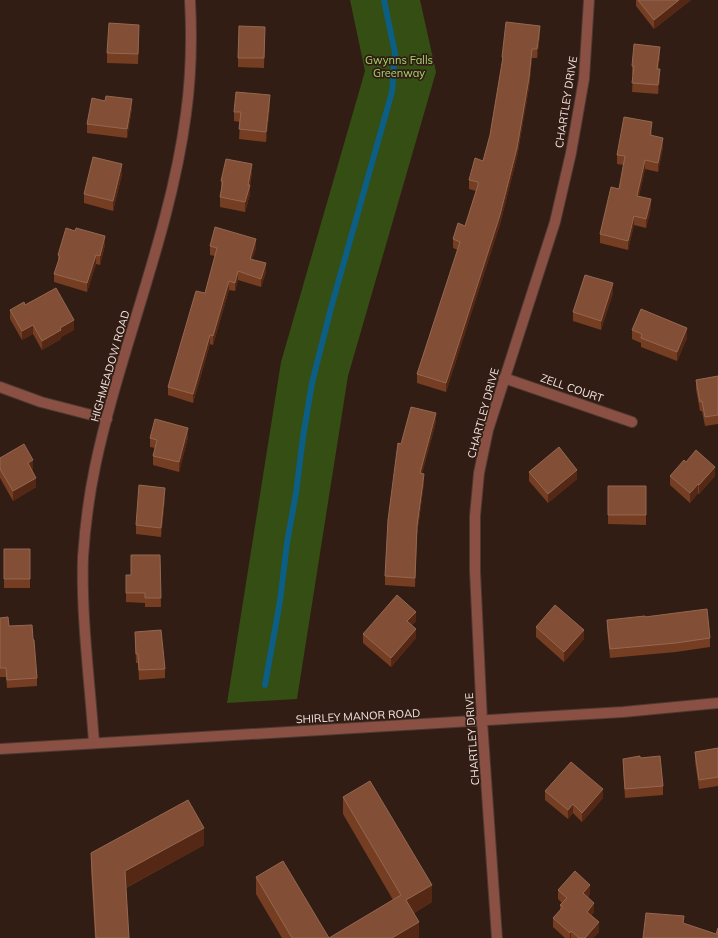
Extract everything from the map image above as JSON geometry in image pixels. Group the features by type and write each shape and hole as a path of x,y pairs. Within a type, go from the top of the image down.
{"street":[{"name":"HIGHMEADOW ROAD","path":"94,743 84,606 83,558 87,516 95,468 107,419 162,227 176,169 186,114 189,69 190,0"},
{"name":"CHARTLEY DRIVE","path":"497,938 482,721 474,571 475,516 479,473 485,444 504,378 555,222 571,152 584,79 589,0"},
{"name":"ZELL COURT","path":"504,378 632,422"},
{"path":"0,387 42,402 107,419"},
{"name":"SHIRLEY MANOR ROAD","path":"0,749 623,712 718,703"}],"green space":[{"name":"Gwynns Falls Greenway","path":"350,0 420,0 436,72 348,376 297,699 227,703 281,362 365,71"}],"building":[{"path":"638,0 679,0 654,20"},
{"path":"506,22 540,26 537,49 532,49 529,78 517,148 500,215 446,383 417,374 460,242 453,239 458,223 465,226 478,185 478,182 469,180 475,158 483,161 490,135 503,57"},
{"path":"109,23 139,25 138,54 107,53"},
{"path":"239,26 265,27 264,58 238,58"},
{"path":"634,44 660,47 657,69 660,69 658,85 632,83"},
{"path":"236,92 270,95 266,132 239,129 241,112 234,112"},
{"path":"106,96 132,99 127,129 87,124 92,98 105,101"},
{"path":"624,117 652,122 650,135 663,138 658,163 645,160 637,196 651,199 646,219 634,216 628,241 600,234 611,187 619,189 625,156 617,155"},
{"path":"93,157 122,164 113,201 84,194"},
{"path":"226,159 252,164 248,185 250,185 245,202 220,197 223,181 221,181"},
{"path":"215,227 256,239 250,259 266,263 261,279 238,271 235,283 229,281 213,336 210,335 193,394 168,387 196,291 205,293 217,248 210,246"},
{"path":"66,228 75,231 76,228 105,236 100,256 96,255 87,283 54,274 60,256 58,255"},
{"path":"585,275 613,283 601,321 573,312"},
{"path":"56,288 74,320 60,328 61,330 42,341 33,325 22,331 10,310 24,302 25,305"},
{"path":"641,309 687,328 677,352 641,338 642,334 632,330"},
{"path":"718,376 718,415 705,417 702,401 700,402 696,380"},
{"path":"411,407 436,413 420,473 424,474 417,526 415,578 385,576 388,520 398,443 401,444"},
{"path":"155,419 188,428 179,462 153,456 157,440 150,438"},
{"path":"24,444 33,460 28,463 36,478 13,491 0,469 0,458"},
{"path":"559,447 577,470 548,494 529,472"},
{"path":"696,450 715,467 690,493 670,476 684,460 686,462"},
{"path":"139,485 165,488 161,528 136,525"},
{"path":"608,486 646,486 646,515 608,515"},
{"path":"4,549 30,549 30,579 4,579"},
{"path":"131,555 160,555 161,598 145,598 145,593 126,593 126,575 131,575"},
{"path":"397,595 416,612 407,621 416,629 391,658 363,634"},
{"path":"555,605 584,630 564,652 536,627"},
{"path":"707,609 710,638 676,643 610,649 607,620"},
{"path":"8,617 9,626 32,625 37,678 7,680 6,668 0,668 0,618"},
{"path":"161,630 165,669 139,670 138,654 136,654 135,632"},
{"path":"718,748 718,777 699,780 695,752"},
{"path":"640,756 640,758 660,756 663,786 625,789 623,759"},
{"path":"571,762 603,789 582,813 573,804 568,810 545,791"},
{"path":"370,781 432,885 406,900 419,922 392,938 329,938 401,895 343,797"},
{"path":"188,800 204,828 125,871 129,938 96,938 91,853"},
{"path":"283,861 329,938 292,938 256,877"},
{"path":"575,871 590,885 583,893 594,903 587,912 599,922 585,938 579,938 571,931 570,933 553,918 563,907 560,905 567,898 558,890"},
{"path":"646,913 684,916 683,923 716,934 718,928 718,938 643,938"}],"waterway":[{"path":"265,685 280,601 287,543 312,383 331,308 392,92 395,53 384,0"}]}
